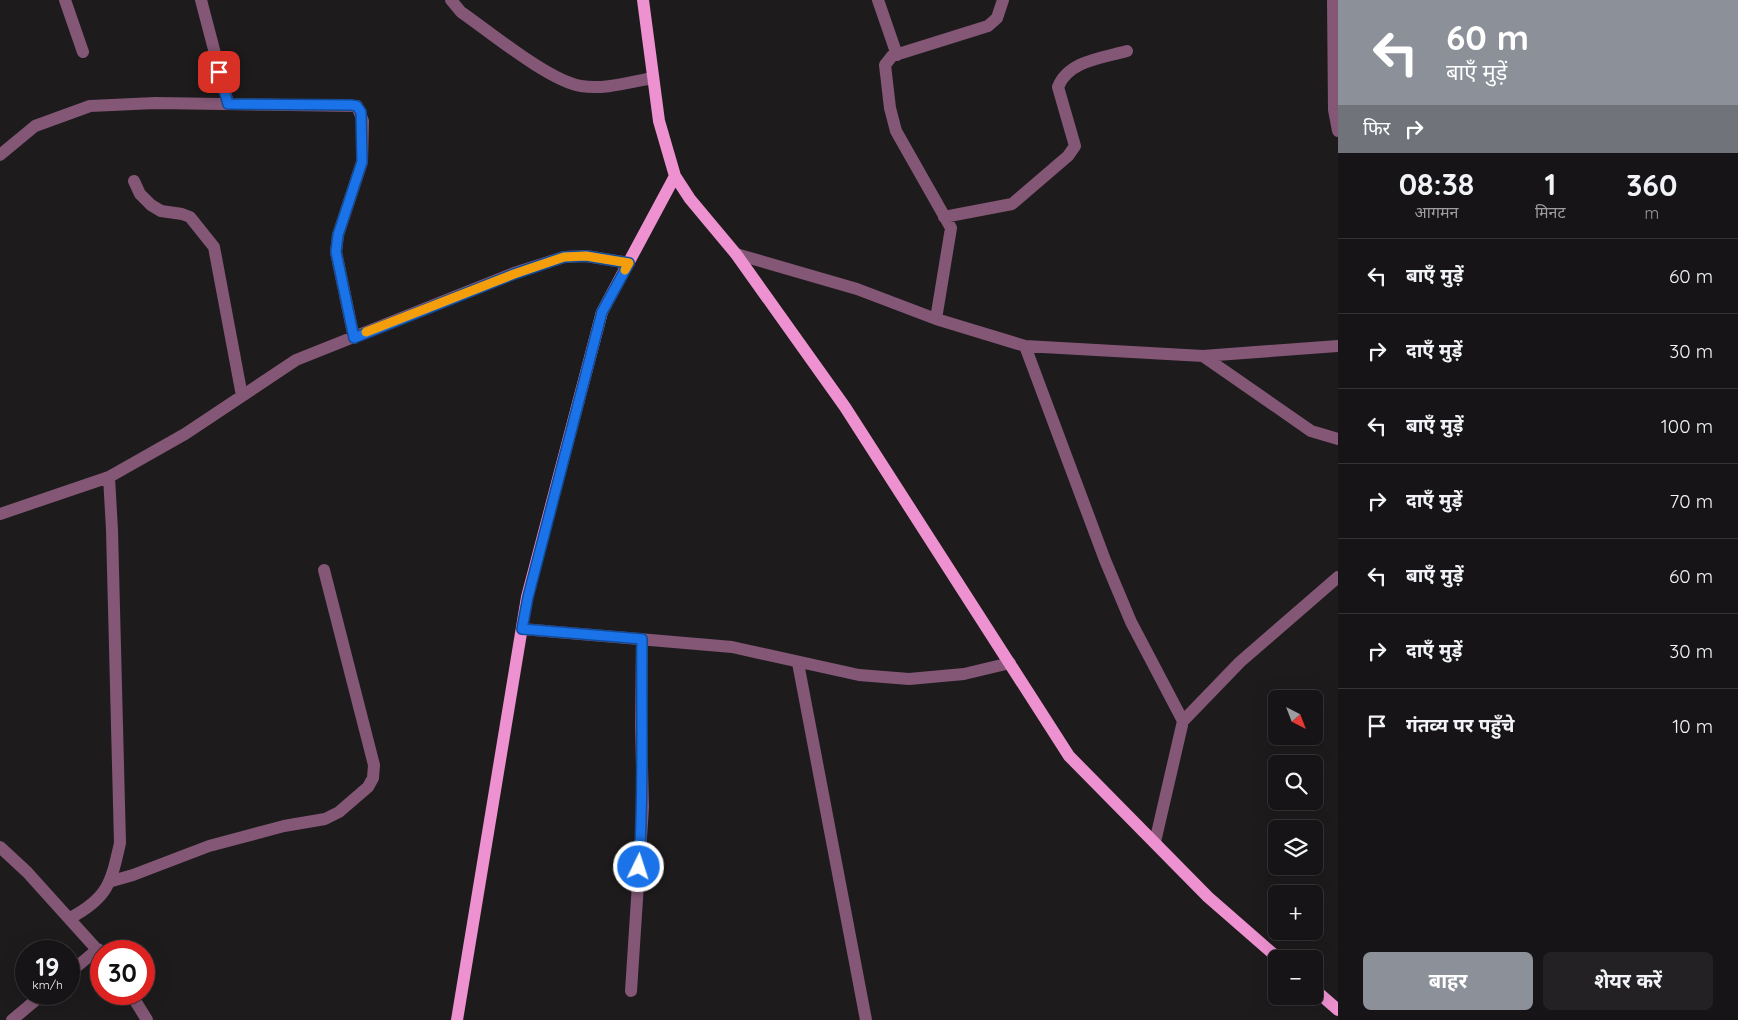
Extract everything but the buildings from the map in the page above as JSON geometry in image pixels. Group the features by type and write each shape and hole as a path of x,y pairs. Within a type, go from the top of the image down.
{"main road":[{"path":"643,0 659,120 675,176 690,199 736,254 845,407 1069,756 1208,897 1269,950"},
{"path":"457,1020 528,597 602,312 675,176"},
{"path":"1323,997 1338,1010"}],"street":[{"path":"65,0 83,52"},
{"path":"201,0 228,104"},
{"path":"451,0 461,12 558,78 581,86 600,87 653,78"},
{"path":"878,0 897,55"},
{"path":"936,319 951,228 896,131 884,72 887,61 897,55 988,26 996,18 1003,0"},
{"path":"1333,0 1334,110 1338,131"},
{"path":"944,217 1012,204 1068,156 1075,146 1058,88 1064,75 1071,68 1127,51"},
{"path":"0,155 35,126 90,106 155,103 357,106 361,112 362,162 338,235 336,252 354,338"},
{"path":"134,181 140,194 151,205 161,211 190,217 214,247 242,396"},
{"path":"736,254 857,289 936,319 1025,346 1203,356 1338,346"},
{"path":"0,513 109,477 185,434 296,360 514,274 564,257 586,256 629,263"},
{"path":"1025,346 1105,560 1131,622 1183,721"},
{"path":"1203,356 1311,431 1338,439"},
{"path":"70,918 88,909 112,880 120,843 109,477"},
{"path":"112,880 133,875 209,846 284,826 325,819 339,812 368,787 374,778 374,765 324,570"},
{"path":"1155,842 1183,721 1240,662 1338,576"},
{"path":"522,629 732,647 859,675 909,679 964,674 1010,663"},
{"path":"631,991 643,807 641,726 642,639"},
{"path":"798,663 866,1020"},
{"path":"0,847 27,872 90,941"},
{"path":"12,1020 30,1005"},
{"path":"137,1005 146,1020"}],"slow traffic":[{"path":"366,332 514,274 564,257 586,256 629,263 625,270"}],"route":[{"path":"219,72 228,104 351,105 357,106 361,112 363,121 362,162 338,235 336,252 339,277 354,338 514,274 564,257 586,256 629,263 602,312 528,597 522,629 642,639 641,726 643,807 639,867"}]}
